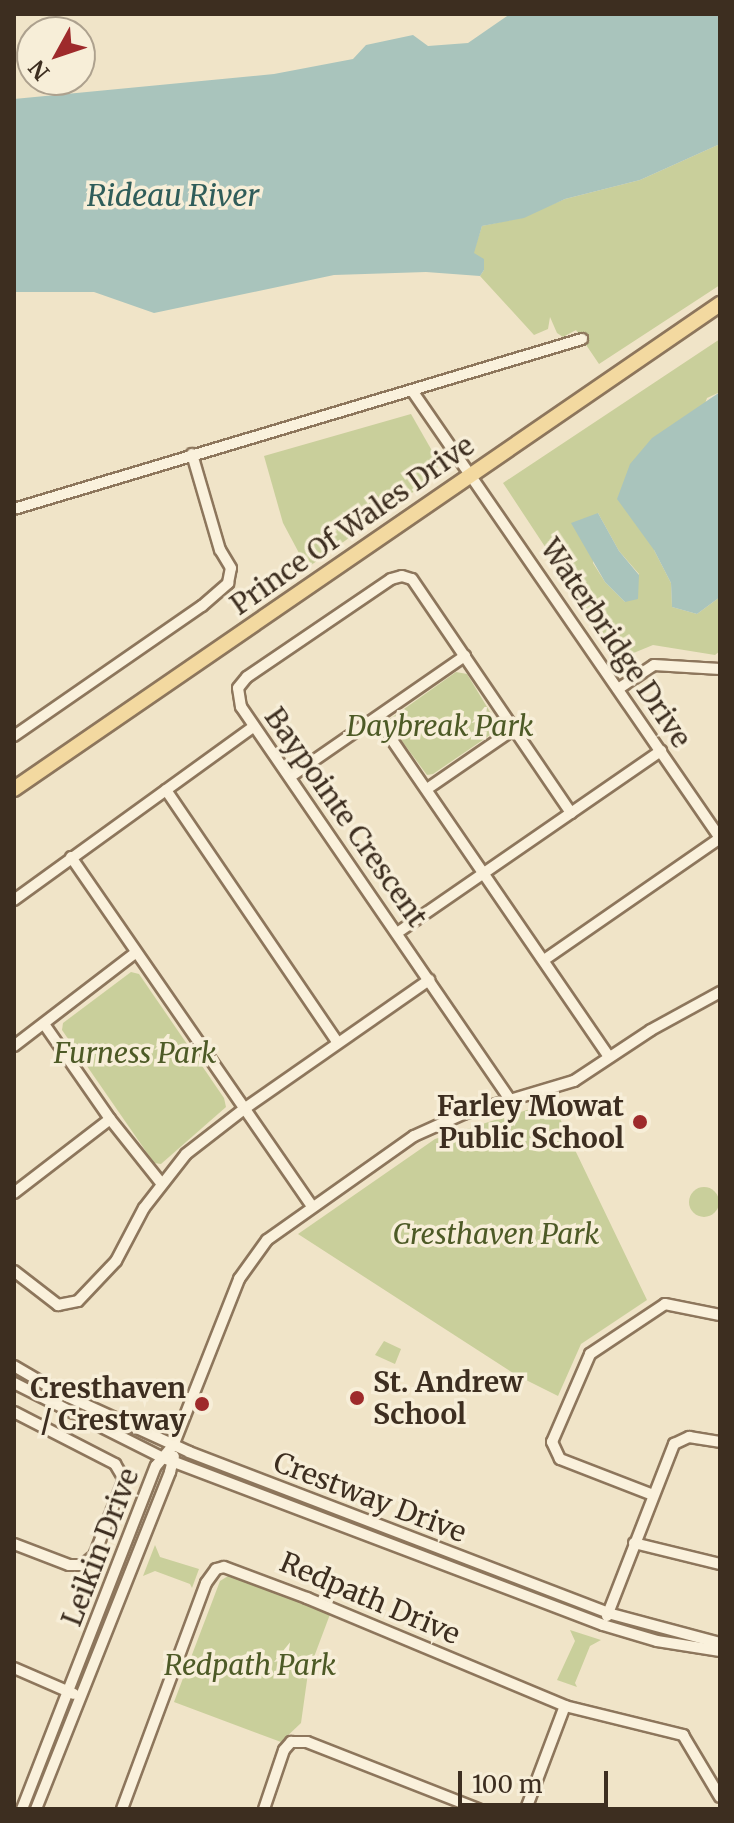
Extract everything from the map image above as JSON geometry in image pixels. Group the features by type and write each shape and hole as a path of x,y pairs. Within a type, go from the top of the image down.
{"main road":[{"name":"Prince Of Wales Drive","path":"14,789 720,304"}],"street":[{"path":"14,509 582,339"},
{"name":"Waterbridge Drive","path":"413,392 720,838"},
{"path":"14,736 202,606 228,583 231,568 220,550 192,454"},
{"name":"Baypointe Crescent","path":"511,1101 254,726 237,696 238,688 247,677 402,576 412,579 571,813"},
{"path":"290,777 465,656"},
{"path":"618,689 654,665 720,669"},
{"path":"377,718 609,1057"},
{"path":"14,900 254,726"},
{"path":"427,789 514,729"},
{"path":"397,933 661,751"},
{"path":"166,790 337,1042"},
{"path":"544,960 720,838"},
{"path":"71,857 311,1205"},
{"path":"14,1046 135,953"},
{"path":"14,1271 58,1305 78,1301 116,1261 161,1183 186,1154 337,1042 429,980"},
{"path":"173,1446 239,1279 267,1240 311,1205 414,1136 463,1114 562,1087 683,1011 720,992"},
{"path":"44,1024 110,1119 161,1183"},
{"path":"14,1193 110,1119"},
{"path":"653,1495 560,1459 552,1442 590,1354 665,1304 720,1315"},
{"name":"Crestway Drive","path":"14,1366 62,1394 173,1446 608,1613 720,1643"},
{"name":"Crestway Drive","path":"14,1383 161,1457 418,1552 603,1625 657,1641 720,1651"},
{"path":"14,1412 115,1464 124,1479 94,1556 83,1565 69,1565 14,1544"},
{"path":"603,1625 674,1444 681,1438 720,1442"},
{"name":"Leikin Drive","path":"36,1809 74,1694 161,1457 173,1446"},
{"name":"Leikin Drive","path":"22,1809 174,1462 173,1446"},
{"path":"634,1543 720,1564"},
{"name":"Redpath Drive","path":"122,1809 206,1583 216,1569 224,1567 277,1586 565,1706 683,1735 720,1797"},
{"path":"14,1668 74,1694"},
{"path":"526,1809 565,1706"},
{"path":"264,1809 284,1750 291,1742 307,1742 478,1809"}],"green space":[{"path":"720,144 720,285 599,364 576,330 563,337 557,333 550,317 548,329 534,335 480,276 484,270 473,253 482,226 519,218 565,199 640,180"},
{"path":"720,339 720,392 707,398 654,550 671,583 672,607 697,614 720,597 720,651 715,655 653,645 619,659 503,483","holes":["598,513 619,551 639,574 625,602 605,582 593,563"]},
{"path":"411,414 439,463 430,480 307,568 283,523 264,456"},
{"name":"Daybreak Park","path":"456,672 467,674 498,725 496,731 427,775 387,721"},
{"name":"Furness Park","path":"131,972 139,974 224,1098 226,1107 161,1164 154,1163 62,1030 63,1023"},
{"name":"Cresthaven Park","path":"552,1102 647,1300 581,1344 558,1396 516,1375 298,1234 435,1139"},
{"path":"704,1187 715,1191 719,1202 715,1213 704,1217 693,1213 689,1202 693,1191"},
{"path":"384,1341 401,1349 395,1364 375,1355"},
{"path":"155,1545 160,1557 199,1569 192,1588 190,1584 155,1571 143,1576"},
{"name":"Redpath Park","path":"236,1571 332,1609 308,1673 301,1723 281,1742 174,1702 220,1581"},
{"path":"570,1630 601,1640 590,1646 575,1683 577,1687 557,1680 575,1641"}],"water":[{"name":"Rideau River","path":"510,14 720,14 720,144 640,180 565,199 524,218 482,226 474,253 484,259 484,270 480,276 426,272 334,275 154,313 94,292 14,292 14,99 96,96 96,91 274,74 353,59 366,45 413,35 428,46 468,43"},
{"path":"720,392 720,597 697,614 672,607 671,583 654,550 617,499 630,464 652,438"},
{"path":"598,513 619,551 639,575 638,599 625,602 605,582 571,523"}],"place":[{"name":"Farley Mowat Public School","path":"640,1122"},
{"name":"St. Andrew School","path":"357,1398"},
{"name":"Cresthaven / Crestway","path":"202,1404"}]}
